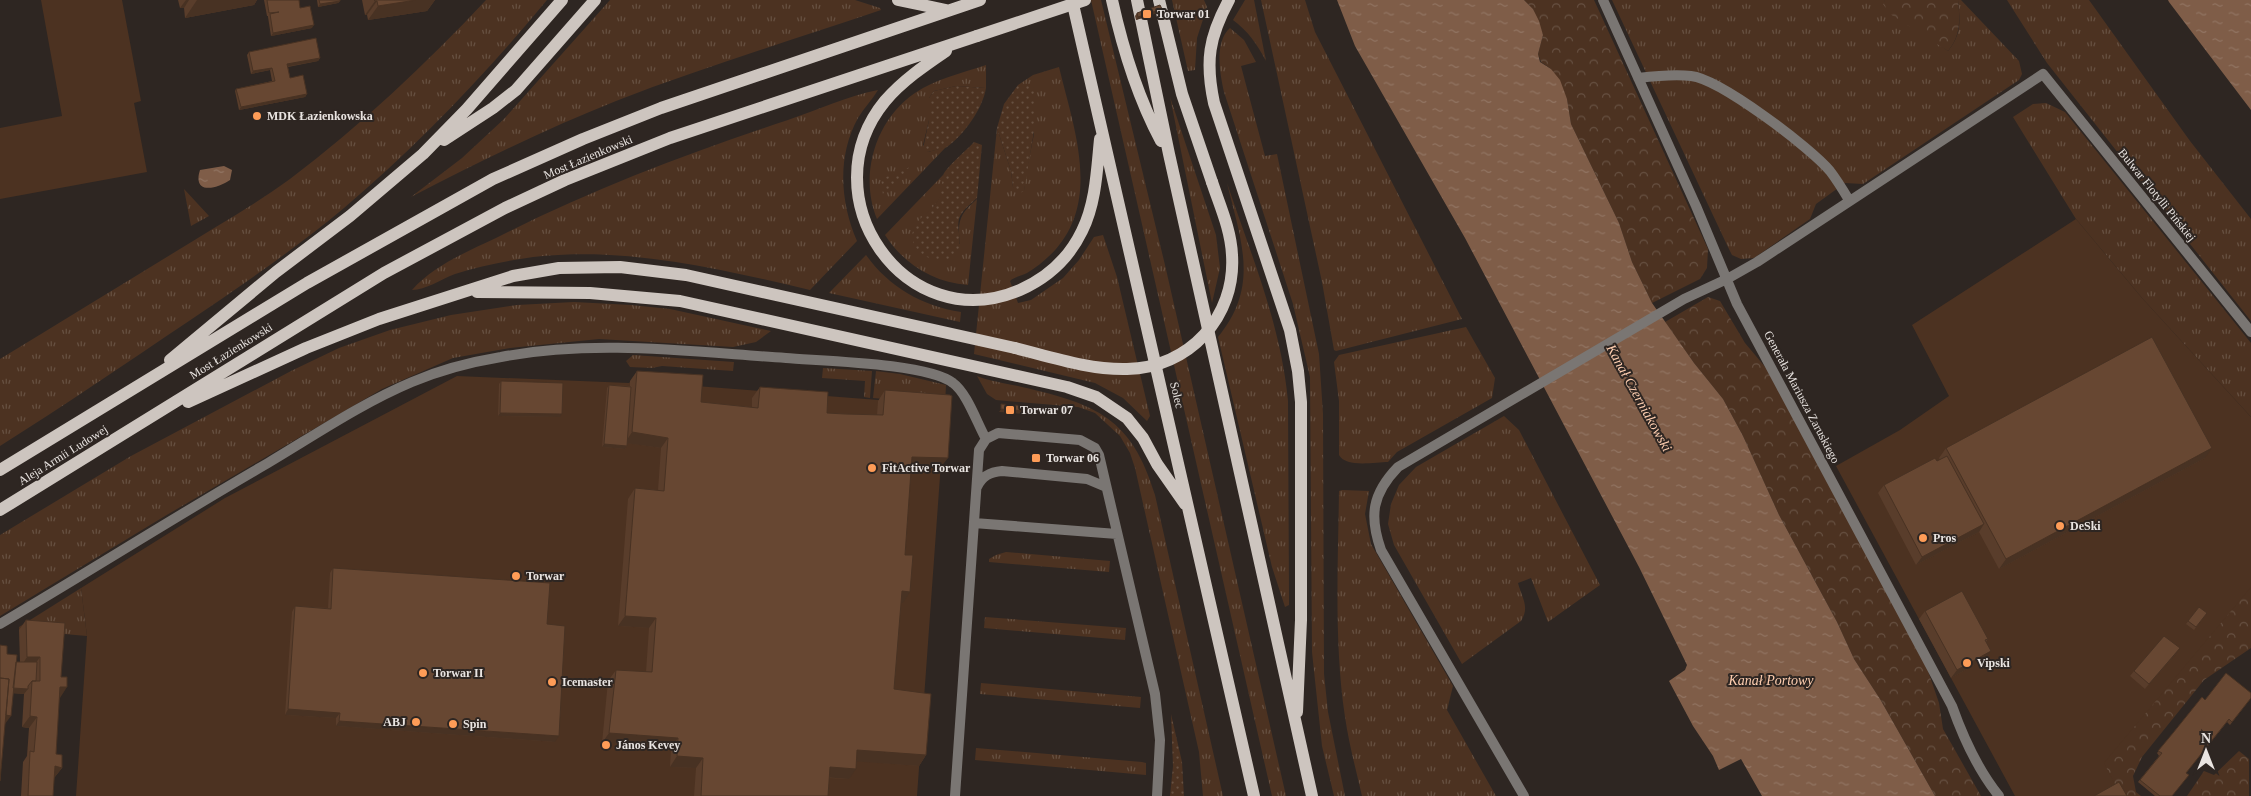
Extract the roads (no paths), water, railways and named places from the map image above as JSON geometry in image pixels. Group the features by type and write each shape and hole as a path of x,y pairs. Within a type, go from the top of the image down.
{"main road":[{"path":"137,388 220,318 350,216 423,154 467,108 562,0"},
{"path":"423,154 509,96 595,0"},
{"path":"898,0 949,10"},
{"name":"Solec","path":"1072,0 1254,796"},
{"name":"Most Łazienkowski","path":"140,424 377,278 505,208 565,180 670,138 1085,0"},
{"path":"1112,0 1123,47 1136,88 1168,154"},
{"path":"1137,0 1168,154 1312,796"},
{"path":"140,424 344,332 513,276 581,266 653,270 736,285 1083,364 1125,369 1152,366 1176,358 1200,341 1222,312 1231,276 1232,254 1227,225 1182,94 1159,0"},
{"path":"1229,0 1219,18 1212,39 1208,58 1209,79 1214,103 1290,330 1298,372 1301,402 1301,620 1296,729"},
{"name":"Most Łazienkowski","path":"137,388 307,282 493,179 583,139 661,108 974,2"},
{"path":"959,42 903,83 884,103 872,120 860,152 856,189 864,223 882,254 905,276 918,284 944,295 979,299 1015,292 1042,278 1060,263 1076,243 1083,229 1095,188 1102,128"},
{"path":"465,293 618,294 680,301 729,310 993,369 1082,391 1117,409 1127,418 1143,438 1157,464 1188,509"},
{"name":"Aleja Armii Ludowej","path":"0,470 137,388"},
{"name":"Aleja Armii Ludowej","path":"0,510 140,424"}],"lane":[{"name":"Generała Mariusza Zaruskiego","path":"1603,0 1737,304 1952,706 1962,733 1991,786 1999,796"},
{"name":"Bulwar Flotylli Pińskiej","path":"1849,200 2043,74 2251,332"},
{"path":"1524,796 1381,550 1374,532 1373,517 1381,487 1398,467 1684,299 1727,279 1757,262 1849,200 1830,170 1797,141 1716,84 1693,76 1666,75 1638,78"},
{"path":"0,624 250,473 391,391 434,373 503,356 572,349 644,349 895,366 936,375 954,383 963,393 986,439"},
{"path":"955,796 979,450 986,439 992,435 1004,433 1086,442 1095,448 1099,456 1155,694 1160,740 1157,796"},
{"path":"976,488 983,477 989,473 1002,471 1088,479 1106,487"},
{"path":"974,523 1117,534"}],"water":[{"name":"Kanał Portowy","path":"1337,0 1524,0 1533,9 1543,35 1538,54 1540,62 1551,69 1560,80 1567,99 1571,124 1619,223 1632,262 1652,303 1694,363 1723,399 1743,436 1779,515 1837,622 1854,659 1880,699 1935,796 1762,796 1741,759 1719,770 1713,756 1693,726 1669,681 1685,670 1687,665 1639,567 1465,238 1355,46"},
{"path":"2168,0 2251,0 2251,110 2169,2"},
{"path":"224,166 232,170 230,180 219,186 207,188 199,183 200,170"}],"place":[{"name":"Torwar 01","path":"1147,14"},
{"name":"MDK Łazienkowska","path":"257,116"},
{"name":"Torwar 07","path":"1010,410"},
{"name":"Torwar 06","path":"1036,458"},
{"name":"FitActive Torwar","path":"872,468"},
{"name":"DeSki","path":"2060,526"},
{"name":"Pros","path":"1923,538"},
{"name":"Torwar","path":"516,576"},
{"name":"Vipski","path":"1967,663"},
{"name":"Torwar II","path":"423,673"},
{"name":"Icemaster","path":"552,682"},
{"name":"ABJ","path":"416,722"},
{"name":"Spin","path":"453,724"},
{"name":"János Kevey","path":"606,745"}],"water label":[{"name":"Kanał Czerniakowski","path":"1639,398"}]}
